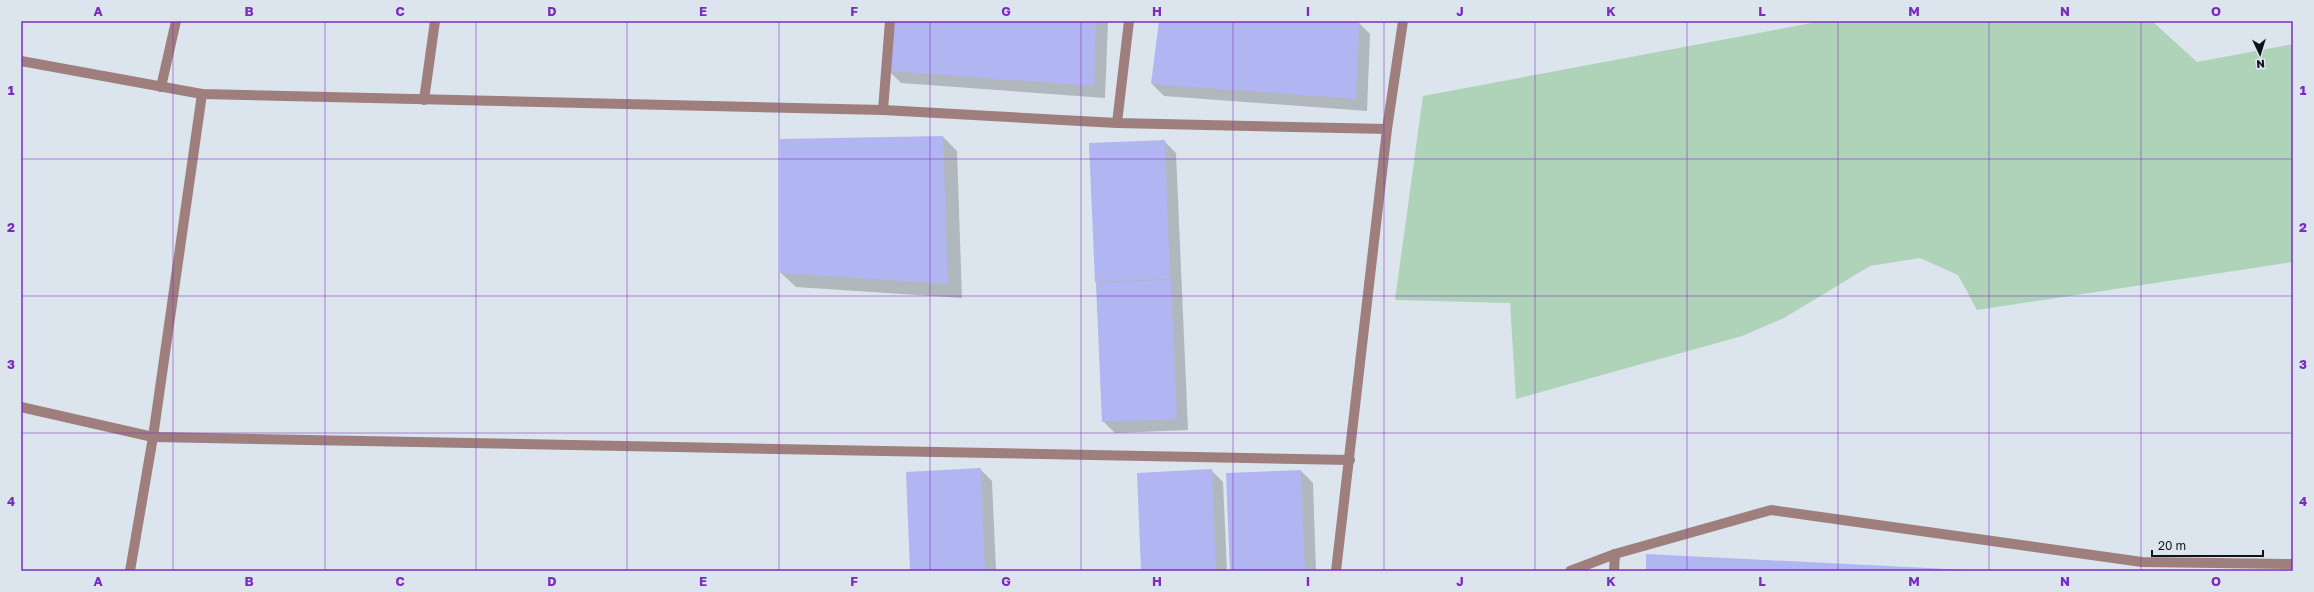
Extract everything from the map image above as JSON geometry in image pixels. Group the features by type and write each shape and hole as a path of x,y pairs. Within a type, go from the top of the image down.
{"street":[{"path":"161,87 176,21"},
{"path":"424,100 435,21"},
{"path":"883,110 890,21"},
{"path":"1117,123 1129,21"},
{"path":"1336,571 1387,129 1403,21"},
{"path":"21,61 202,94 883,110 1117,123 1387,129"},
{"path":"130,571 153,437 202,94"},
{"path":"21,407 153,437 1350,460"},
{"path":"1570,571 1615,554 1771,510 2142,562 2293,564"},
{"path":"1614,571 1615,554"}],"green space":[{"path":"1822,21 2152,21 2197,62 2293,44 2293,262 1977,310 1958,275 1920,258 1870,266 1784,318 1742,336 1516,399 1510,303 1395,300 1423,96"}],"building":[{"path":"895,21 1096,21 1094,86 888,71"},
{"path":"1159,21 1359,21 1356,99 1151,84"},
{"path":"943,136 948,284 780,273 780,139"},
{"path":"1165,140 1170,279 1095,282 1089,143"},
{"path":"1171,280 1177,419 1102,422 1096,283"},
{"path":"981,468 985,571 910,571 906,472"},
{"path":"1212,469 1216,571 1141,571 1137,473"},
{"path":"1301,470 1305,571 1230,571 1226,473"},
{"path":"1646,554 1968,570 1968,571 1646,571"}]}
